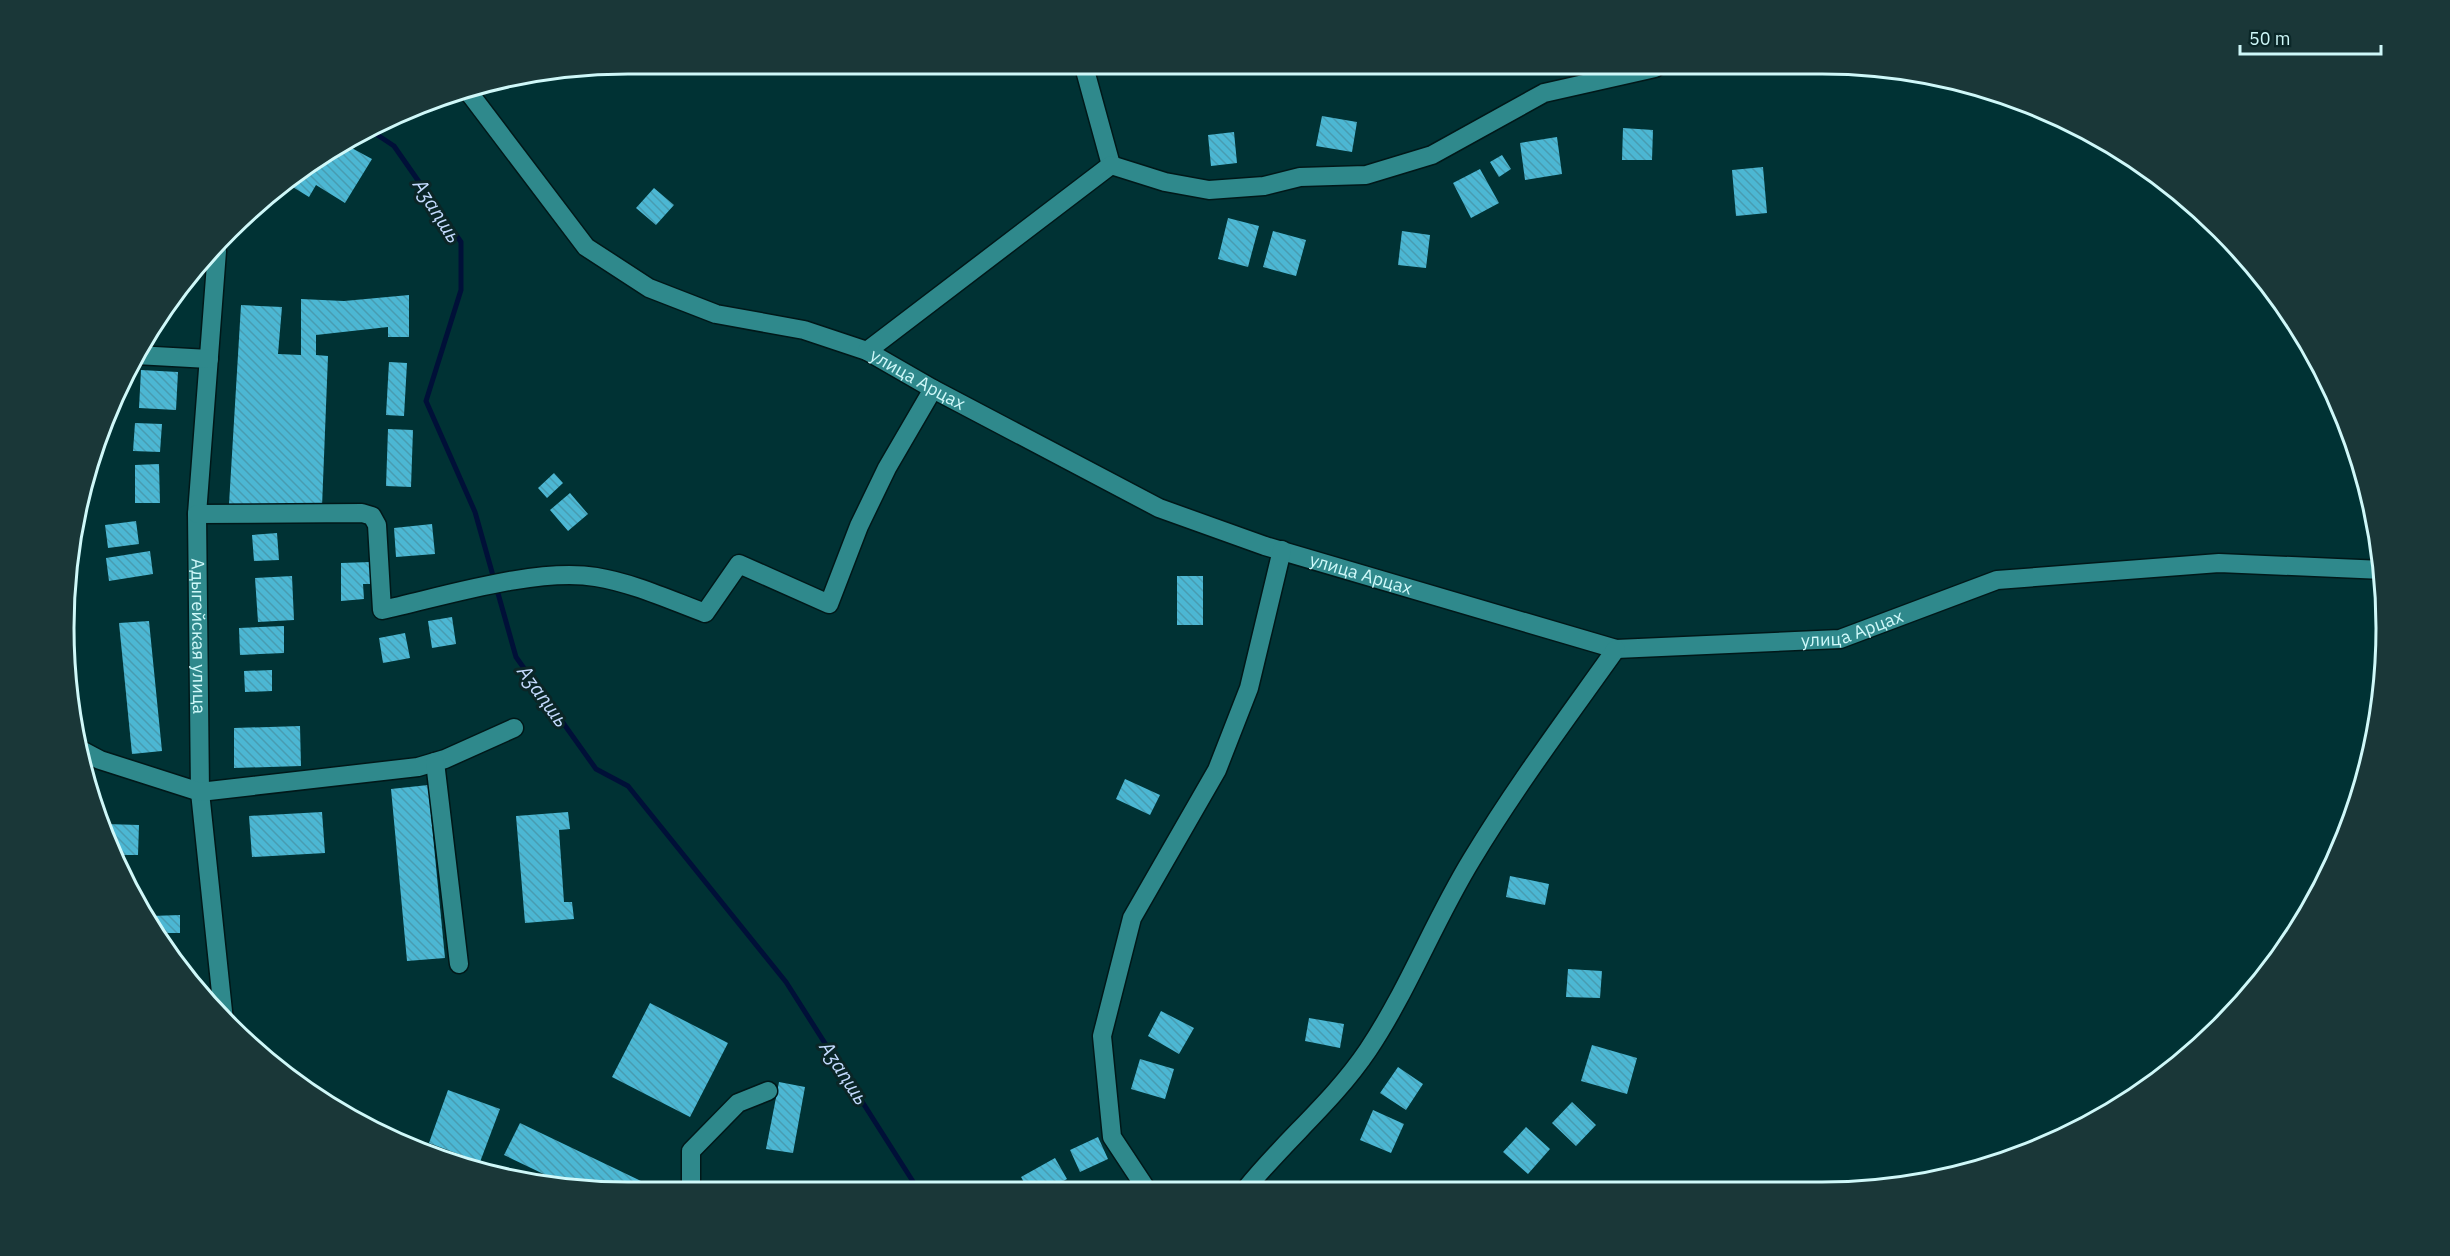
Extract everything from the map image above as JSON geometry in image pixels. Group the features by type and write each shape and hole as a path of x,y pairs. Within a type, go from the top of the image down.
{"street":[{"path":"1086,74 1111,165"},
{"path":"1111,165 1165,182 1209,190 1264,186 1300,177 1366,175 1432,155 1544,93 1628,74"},
{"name":"улица Арцах","path":"472,96 586,247 640,283 716,314 804,330 867,351 933,389 1159,508 1282,550 1616,649 1840,639 1997,580 2219,563 2373,570"},
{"path":"867,351 1111,165"},
{"name":"Адыгейская улица","path":"217,256 197,513 200,792 222,1006"},
{"path":"146,356 209,359"},
{"path":"197,513 362,513 372,516 377,525 382,610 509,583 571,575 597,577 705,612 739,564 830,604 868,507 887,468 933,389"},
{"path":"1142,1182 1112,1137 1102,1036 1132,918 1217,770 1249,688 1282,550"},
{"path":"1252,1182 1282,1145 1314,1117 1366,1052 1472,858 1616,649"},
{"path":"88,754 100,760 200,792 386,773 435,762 514,728"},
{"path":"435,762 459,964"},
{"path":"691,1182 691,1151 738,1103 768,1091"}],"building":[{"path":"1322,116 1357,122 1352,152 1316,146"},
{"path":"1623,128 1653,130 1652,160 1622,160"},
{"path":"1234,132 1237,163 1211,166 1208,135"},
{"path":"1557,137 1562,174 1525,180 1520,143"},
{"path":"351,148 372,159 345,203 316,185 309,197 292,187"},
{"path":"1502,155 1511,169 1499,177 1490,162"},
{"path":"1763,167 1767,213 1736,216 1732,170"},
{"path":"1480,169 1499,203 1471,218 1453,183"},
{"path":"654,188 674,205 656,225 636,208"},
{"path":"1228,218 1259,226 1248,267 1218,259"},
{"path":"1273,231 1306,240 1296,276 1263,267"},
{"path":"1402,231 1430,235 1426,268 1398,265"},
{"path":"409,295 409,337 388,337 388,327 316,335 316,355 328,356 322,507 229,504 241,305 282,307 278,354 301,355 301,299 344,301"},
{"path":"389,362 407,363 404,416 386,415"},
{"path":"141,370 178,372 176,410 139,408"},
{"path":"135,423 162,424 160,452 133,451"},
{"path":"388,429 413,430 411,487 386,486"},
{"path":"159,464 160,503 135,503 135,465"},
{"path":"554,473 563,483 547,498 538,488"},
{"path":"570,493 588,514 568,531 550,510"},
{"path":"136,521 139,544 108,548 105,525"},
{"path":"432,524 435,554 396,557 394,528"},
{"path":"277,533 279,560 254,561 252,535"},
{"path":"150,551 153,574 109,581 106,558"},
{"path":"371,562 371,584 363,584 364,599 341,601 341,563"},
{"path":"292,576 294,620 258,622 255,578"},
{"path":"1177,576 1203,576 1203,625 1177,625"},
{"path":"452,617 456,644 432,648 428,621"},
{"path":"149,621 162,751 132,754 119,623"},
{"path":"284,626 284,653 240,655 239,628"},
{"path":"405,633 410,658 383,663 379,638"},
{"path":"272,670 272,691 245,692 244,671"},
{"path":"300,726 301,766 234,768 234,728"},
{"path":"1125,779 1160,795 1150,815 1116,799"},
{"path":"428,785 445,958 407,961 391,789"},
{"path":"322,812 325,853 252,857 249,816"},
{"path":"568,812 570,829 559,830 564,902 572,902 574,919 525,923 516,816"},
{"path":"110,824 139,825 138,855 123,855"},
{"path":"1510,876 1549,884 1545,905 1506,897"},
{"path":"180,915 180,933 165,933 155,916"},
{"path":"1568,969 1602,971 1600,998 1566,997"},
{"path":"650,1003 728,1043 690,1117 612,1077"},
{"path":"1161,1011 1194,1028 1179,1054 1148,1036"},
{"path":"1309,1018 1344,1024 1340,1048 1305,1041"},
{"path":"1592,1045 1637,1058 1627,1094 1581,1081"},
{"path":"1140,1059 1174,1069 1165,1099 1131,1089"},
{"path":"1398,1067 1423,1084 1406,1110 1380,1093"},
{"path":"779,1082 805,1087 793,1153 766,1149"},
{"path":"448,1090 500,1109 480,1162 429,1143"},
{"path":"1572,1102 1596,1125 1576,1146 1552,1123"},
{"path":"1373,1110 1404,1124 1391,1153 1360,1140"},
{"path":"520,1123 643,1182 550,1177 504,1155"},
{"path":"1526,1127 1550,1149 1528,1174 1503,1152"},
{"path":"1098,1137 1108,1159 1080,1172 1070,1150"},
{"path":"1055,1158 1067,1179 1062,1182 1024,1182 1021,1177"}],"waterway":[{"name":"Аӡаԥшь","path":"377,134 394,146 461,242 461,290 426,401 475,512 516,657 596,769 628,786 786,982 913,1182"}]}
